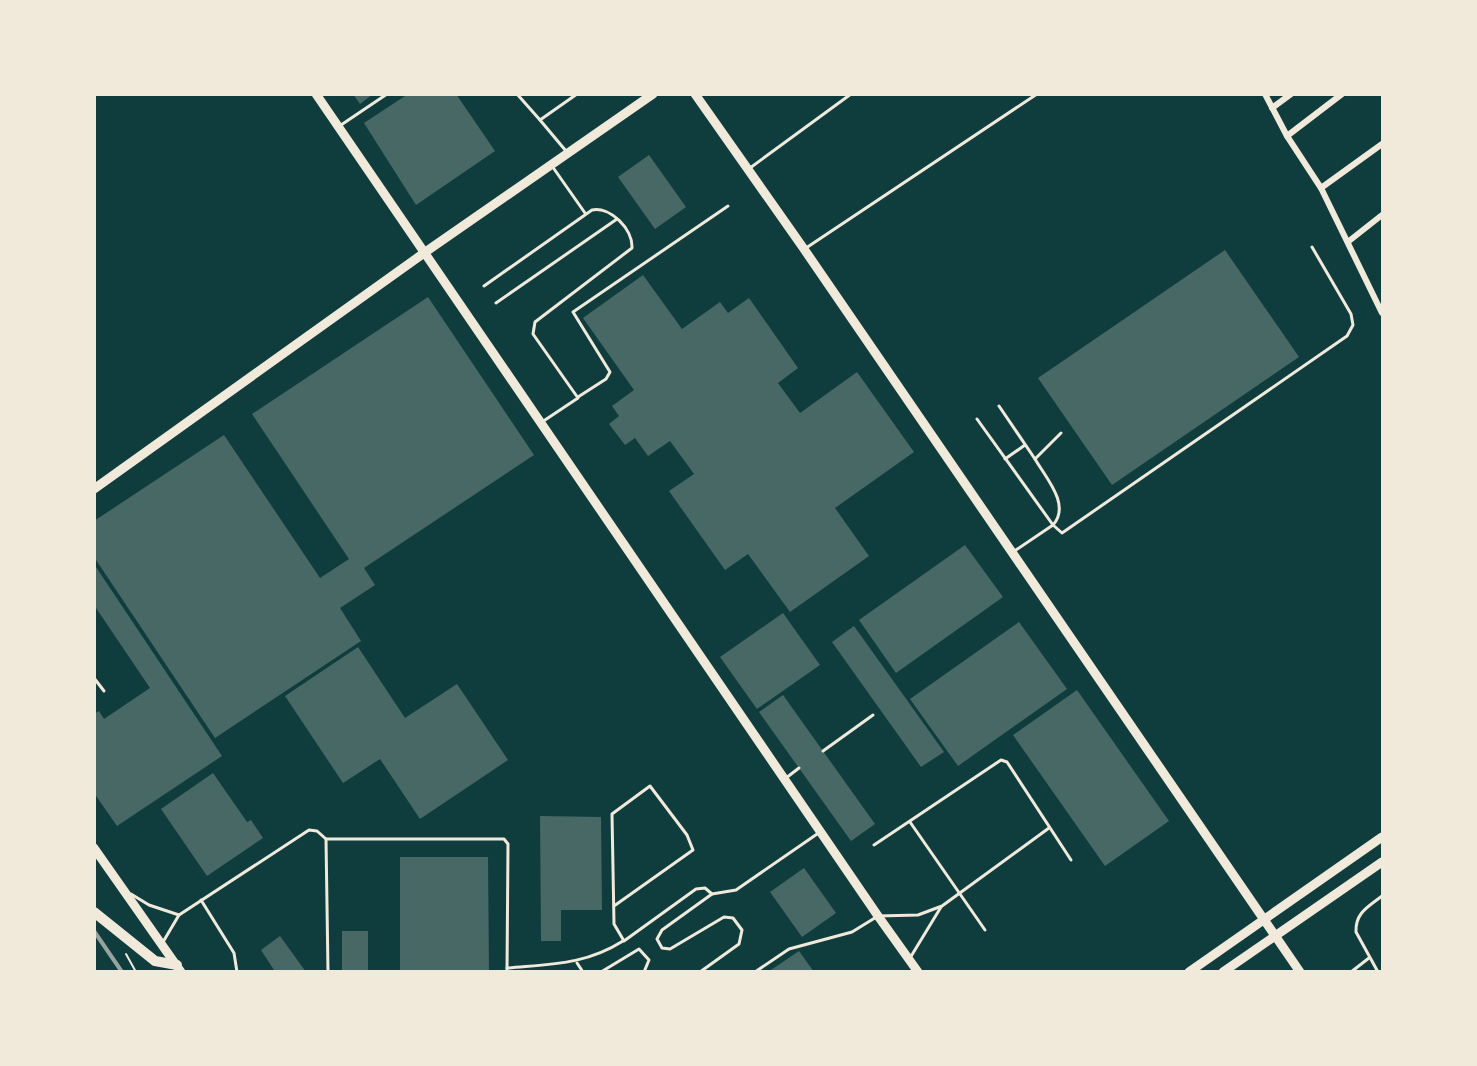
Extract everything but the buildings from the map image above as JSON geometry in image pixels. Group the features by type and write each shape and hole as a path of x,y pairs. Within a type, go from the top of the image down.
{"highway":[{"path":"94,912 155,961 179,968"}],"main road":[{"path":"316,94 918,972"},
{"path":"94,489 424,253 653,94"},
{"path":"695,94 804,249 1300,972"},
{"path":"1189,972 1383,837"},
{"path":"94,848 179,968"},
{"path":"1223,972 1383,862"}],"street":[{"path":"1266,94 1287,136 1321,189 1349,241 1383,313"},
{"path":"1272,108 1291,94"},
{"path":"1287,136 1342,94"},
{"path":"1321,189 1383,144"},
{"path":"1349,241 1383,215"}],"lane":[{"path":"338,127 387,94"},
{"path":"517,94 568,153"},
{"path":"540,120 577,94"},
{"path":"748,169 851,94"},
{"path":"804,249 1037,94"},
{"path":"551,165 585,213"},
{"path":"541,423 606,379 610,372 573,316 573,312 728,206"},
{"path":"484,286 585,213 600,208 611,212 617,219 632,240 632,248 539,318 533,329 535,336 578,398"},
{"path":"496,303 617,219"},
{"path":"976,419 1053,525 1062,533 1071,529 1347,336 1353,325 1351,314 1312,247"},
{"path":"999,406 1035,459 1060,503 1061,515 1053,525 1012,553"},
{"path":"1035,459 1061,433"},
{"path":"1005,459 1025,445"},
{"path":"94,678 104,691"},
{"path":"823,751 873,716"},
{"path":"874,845 1001,760 1007,762 1071,860"},
{"path":"784,779 799,768"},
{"path":"614,906 693,850 687,835 652,786 615,809 612,814 614,906 615,928 624,941"},
{"path":"910,822 985,930"},
{"path":"755,972 789,949 852,932 878,916 918,915 942,906 1049,828"},
{"path":"162,945 168,928 179,915 304,832 317,831 326,839 506,840 507,970 577,962 601,954 624,941 696,889 703,887 712,894"},
{"path":"700,972 739,945 742,930 733,918 724,916 670,949 662,948 657,939 662,930 712,894 736,891 820,832"},
{"path":"326,839 328,972"},
{"path":"124,890 149,905 179,915"},
{"path":"1378,972 1356,932 1356,920 1364,909 1383,897"},
{"path":"201,900 234,953 237,972"},
{"path":"909,958 942,906"},
{"path":"602,972 639,949 649,960 644,972"},
{"path":"1351,972 1369,958"},
{"path":"577,962 583,972"}],"railway":[{"path":"94,931 122,972"}]}
